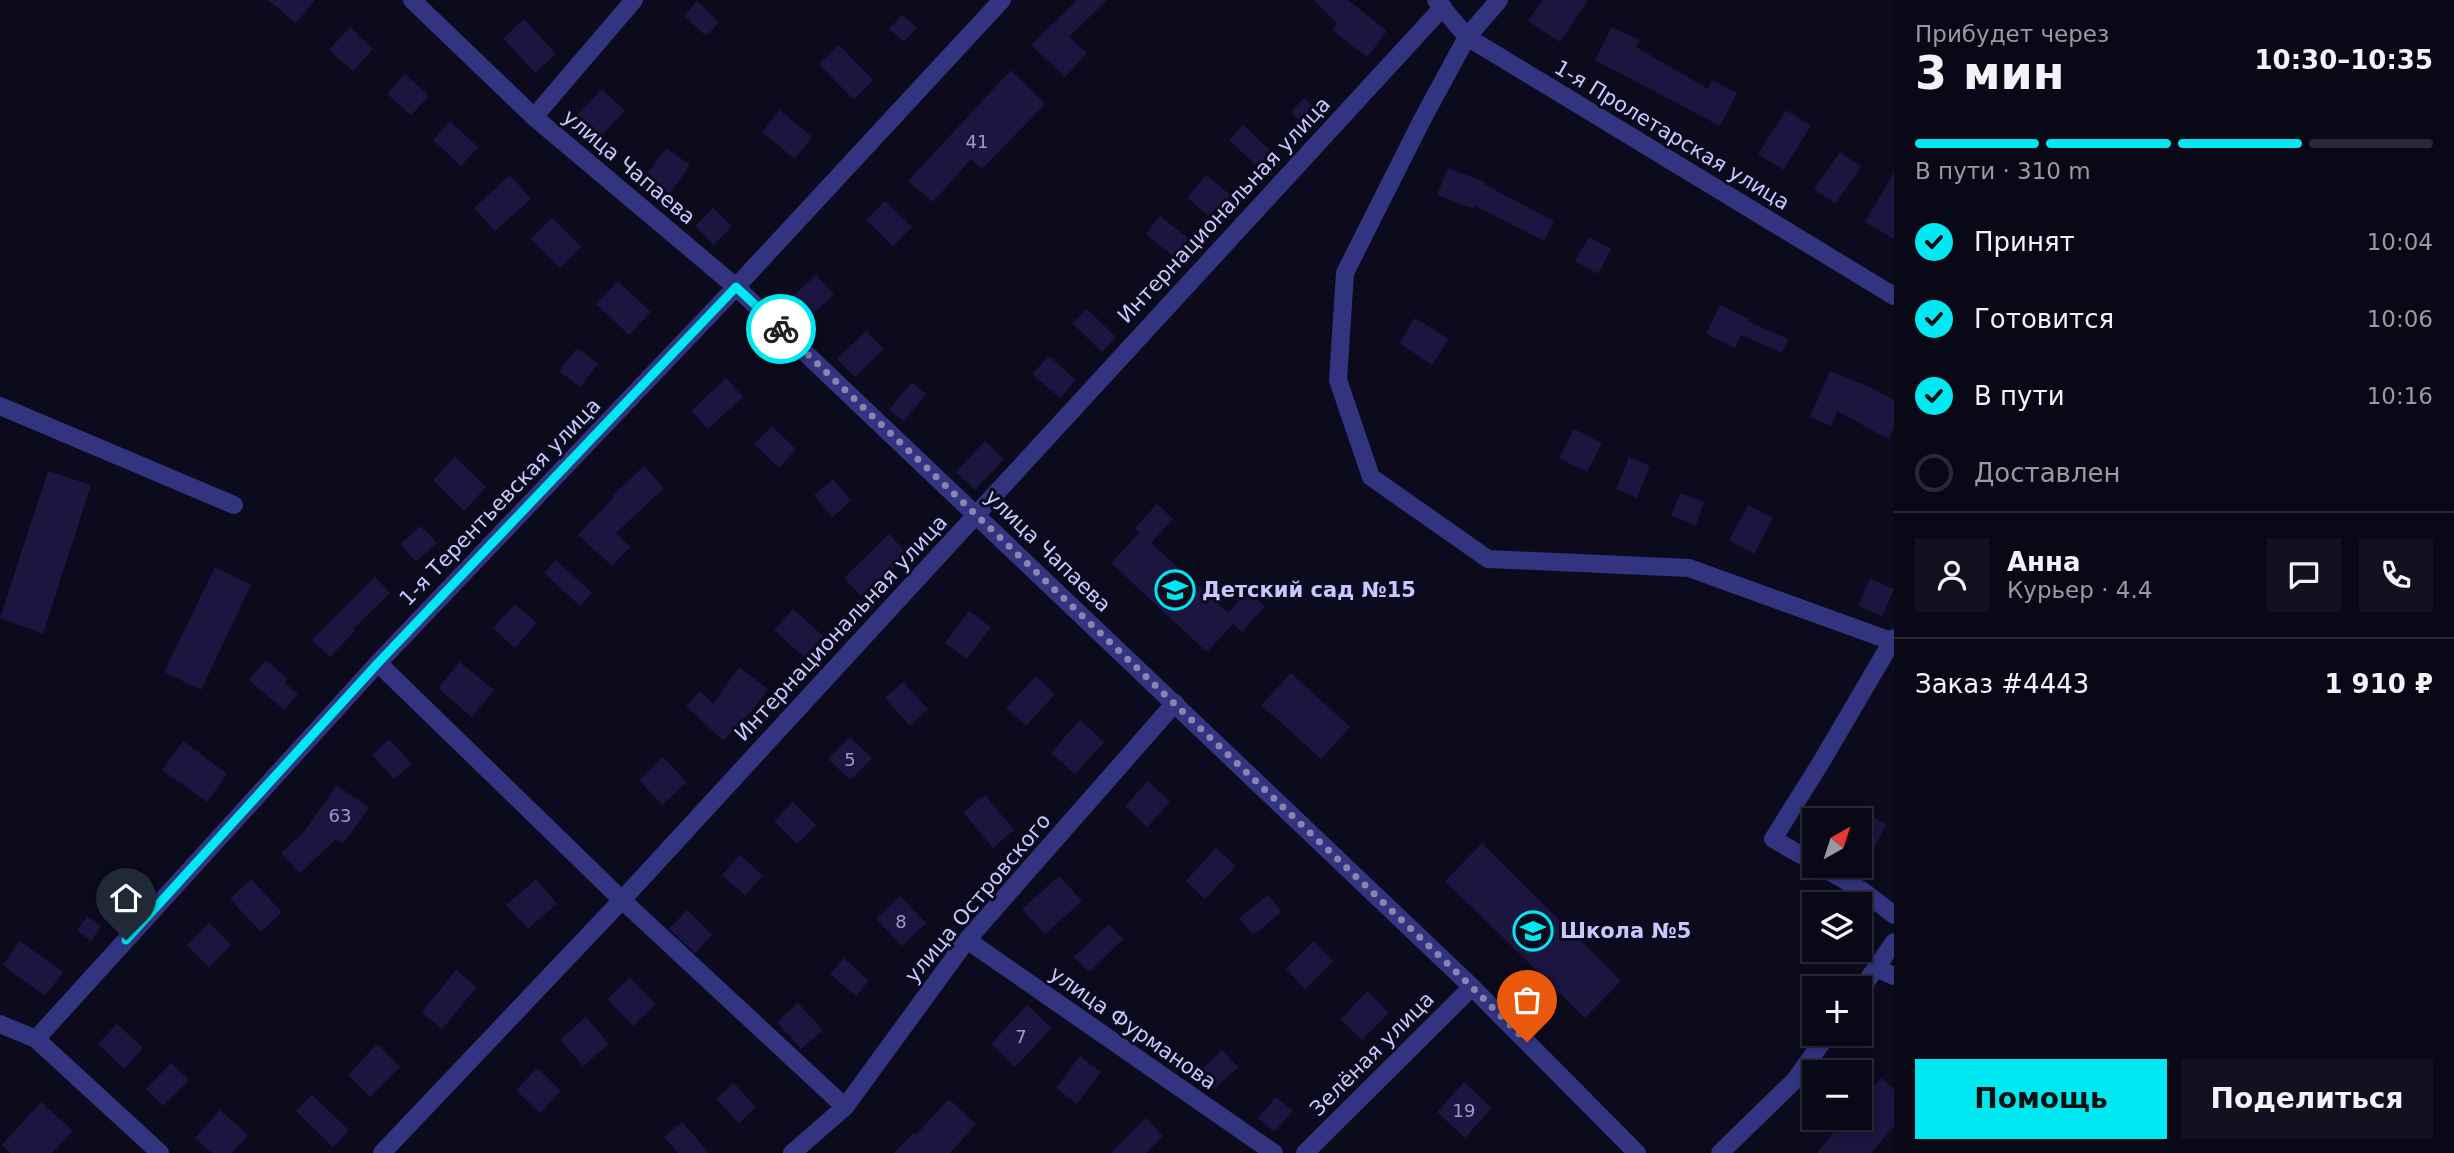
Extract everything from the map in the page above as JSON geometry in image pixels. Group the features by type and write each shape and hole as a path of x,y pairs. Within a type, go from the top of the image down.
{"street":[{"name":"улица Чапаева","path":"412,0 534,117 736,287 1472,987 1637,1153"},
{"path":"534,117 634,0"},
{"name":"1-я Терентьевская улица","path":"36,1039 378,663 736,287 1002,0"},
{"path":"1499,0 1467,37 1345,273 1338,380 1371,477 1488,559 1689,568 1894,640 1773,839 1802,856"},
{"name":"1-я Пролетарская улица","path":"1439,3 1467,37 1894,296"},
{"name":"Интернациональная улица","path":"382,1153 622,900 1439,3"},
{"path":"0,406 234,505"},
{"path":"378,663 622,900 845,1107"},
{"name":"улица Островского","path":"792,1153 845,1107 967,940 1175,703"},
{"path":"1841,878 1894,915"},
{"name":"улица Фурманова","path":"967,940 1273,1153"},
{"path":"1871,976 1894,942"},
{"path":"1877,968 1894,976"},
{"name":"Зелёная улица","path":"1305,1153 1472,987"},
{"path":"0,1024 36,1039 160,1153"},
{"path":"1720,1153 1795,1080 1819,1046"}],"building":[{"path":"268,0 315,0 296,23"},
{"path":"1077,0 1107,0 1069,37 1087,53 1065,77 1031,45"},
{"path":"1314,0 1348,0 1387,31 1367,57 1332,30 1337,23"},
{"path":"1542,0 1588,0 1560,42 1528,21"},
{"path":"697,1 719,22 706,36 684,16"},
{"path":"902,15 917,28 904,42 889,29"},
{"path":"524,19 556,54 535,73 503,38"},
{"path":"350,27 373,49 353,71 329,50"},
{"path":"1612,27 1639,40 1636,47 1708,89 1712,80 1737,93 1720,126 1595,60"},
{"path":"839,45 873,80 854,100 819,64"},
{"path":"1011,70 1045,104 982,169 971,159 933,202 908,181"},
{"path":"405,74 429,96 411,115 387,94"},
{"path":"602,89 625,111 600,137 577,115"},
{"path":"1304,98 1324,118 1310,132 1291,112"},
{"path":"780,110 812,137 795,159 762,132"},
{"path":"1786,110 1811,126 1783,170 1758,154"},
{"path":"450,121 478,147 461,166 433,140"},
{"path":"1243,125 1281,160 1267,175 1229,140"},
{"path":"666,148 690,165 666,199 642,181"},
{"path":"1840,152 1861,167 1835,204 1814,189"},
{"path":"1448,168 1485,182 1484,184 1554,221 1544,241 1475,206 1474,209 1437,195"},
{"path":"1894,172 1894,239 1865,222"},
{"path":"510,175 531,199 495,231 474,208"},
{"path":"1206,175 1239,202 1221,225 1187,198"},
{"path":"885,201 912,227 893,246 866,220"},
{"path":"713,208 732,226 714,245 695,226"},
{"path":"1160,216 1199,247 1184,265 1146,234"},
{"path":"552,218 581,247 560,268 531,239"},
{"path":"1589,237 1611,249 1598,274 1575,261"},
{"path":"816,275 834,294 801,326 782,306"},
{"path":"618,281 651,312 629,335 596,304"},
{"path":"1720,305 1788,339 1782,353 1741,335 1735,348 1706,334"},
{"path":"1087,309 1116,337 1102,352 1072,323"},
{"path":"1415,318 1449,339 1432,365 1399,343"},
{"path":"866,331 884,349 855,377 837,359"},
{"path":"577,348 598,364 580,387 559,371"},
{"path":"1049,356 1076,380 1060,398 1032,374"},
{"path":"1830,371 1894,400 1894,428 1888,439 1837,411 1831,426 1810,417"},
{"path":"726,378 743,397 708,429 691,411"},
{"path":"912,382 926,394 904,421 889,410"},
{"path":"772,426 796,449 779,468 754,444"},
{"path":"1574,429 1602,443 1587,472 1559,458"},
{"path":"985,441 1004,459 975,490 956,472"},
{"path":"455,457 486,487 464,511 433,480"},
{"path":"1629,457 1650,466 1637,498 1616,489"},
{"path":"644,466 664,488 616,533 630,547 612,566 578,535 612,496"},
{"path":"48,471 91,485 43,634 0,618"},
{"path":"833,479 851,501 832,517 814,495"},
{"path":"1680,493 1704,502 1696,525 1671,516"},
{"path":"1157,504 1173,519 1151,543 1228,613 1248,591 1265,606 1242,632 1233,624 1207,652 1111,563 1139,533 1135,528"},
{"path":"1748,505 1773,518 1754,554 1729,540"},
{"path":"421,526 437,543 416,562 400,544"},
{"path":"889,534 908,554 863,598 844,578"},
{"path":"556,560 592,593 580,606 544,573"},
{"path":"215,567 251,585 201,690 164,672"},
{"path":"375,577 390,593 353,629 355,631 330,657 312,640"},
{"path":"1870,578 1894,589 1882,616 1858,606"},
{"path":"515,604 537,623 515,648 493,628"},
{"path":"793,609 823,636 804,657 774,630"},
{"path":"969,611 991,627 967,659 945,643"},
{"path":"266,660 288,679 285,683 298,694 284,710 249,680"},
{"path":"460,662 494,690 472,717 438,688"},
{"path":"739,667 768,689 723,741 686,706 700,691 713,704"},
{"path":"1291,673 1350,727 1321,759 1261,705"},
{"path":"1036,676 1055,694 1026,726 1006,708"},
{"path":"903,682 928,709 910,726 885,698"},
{"path":"1080,720 1104,742 1075,774 1051,753"},
{"path":"850,737 872,758 850,780 828,759"},
{"path":"389,739 412,764 394,779 372,755"},
{"path":"183,741 227,774 207,802 162,770"},
{"path":"663,757 687,782 662,805 639,780"},
{"path":"1148,781 1170,802 1147,827 1125,806"},
{"path":"337,785 369,808 343,844 336,839 300,873 281,853 303,833"},
{"path":"985,795 1014,830 993,848 963,812"},
{"path":"793,802 816,825 797,844 774,821"},
{"path":"1872,817 1886,824 1872,853"},
{"name":"Школа №5","path":"1482,843 1621,981 1585,1018 1445,881"},
{"path":"1216,848 1236,866 1205,899 1186,881"},
{"path":"740,855 763,876 745,895 722,875"},
{"path":"1059,876 1082,901 1045,934 1022,909"},
{"path":"251,879 282,912 261,932 230,899"},
{"path":"536,879 557,904 528,929 506,905"},
{"path":"1268,895 1282,912 1253,935 1239,918"},
{"path":"900,896 926,923 902,946 876,919"},
{"path":"687,910 712,935 695,953 669,929"},
{"path":"87,916 101,926 91,941 77,931"},
{"path":"209,923 231,945 209,967 187,945"},
{"path":"1109,924 1123,939 1089,972 1074,957"},
{"path":"20,941 63,972 45,996 3,965"},
{"path":"1314,941 1333,961 1305,989 1286,969"},
{"path":"844,958 869,981 856,996 830,974"},
{"path":"456,970 477,987 442,1029 422,1012"},
{"path":"630,978 656,1004 633,1026 607,999"},
{"path":"1367,991 1389,1013 1362,1040 1341,1019"},
{"path":"798,1003 823,1030 801,1049 777,1022"},
{"path":"1027,1005 1052,1028 1015,1067 991,1044"},
{"path":"586,1017 609,1044 583,1066 560,1040"},
{"path":"117,1024 143,1048 124,1069 98,1044"},
{"path":"377,1044 400,1067 370,1097 348,1075"},
{"path":"1222,1050 1238,1067 1214,1089 1199,1072"},
{"path":"1080,1056 1101,1072 1077,1104 1056,1088"},
{"path":"171,1063 189,1080 163,1106 146,1089"},
{"path":"537,1068 561,1091 540,1113 516,1090"},
{"path":"1881,1078 1894,1089 1894,1126 1871,1153 1817,1153 1835,1130 1872,1130 1872,1089"},
{"path":"1464,1082 1492,1108 1465,1138 1437,1112"},
{"path":"734,1083 756,1107 739,1123 716,1099"},
{"path":"312,1095 349,1130 333,1147 296,1111"},
{"path":"1276,1097 1293,1111 1274,1132 1258,1118"},
{"path":"949,1099 976,1124 950,1153 894,1153 913,1133 916,1135"},
{"path":"41,1102 73,1131 52,1153 10,1153 2,1145"},
{"path":"220,1110 248,1135 232,1153 212,1153 195,1138"},
{"path":"1146,1118 1163,1136 1146,1153 1111,1153"},
{"path":"682,1122 709,1153 678,1153 664,1137"}],"way so far":[{"path":"781,329 1527,1042"}],"place":[{"name":"Детский сад №15","path":"1175,590"},
{"name":"Школа №5","path":"1533,931"}],"route":[{"path":"126,940 378,663 736,287 781,329"}]}
